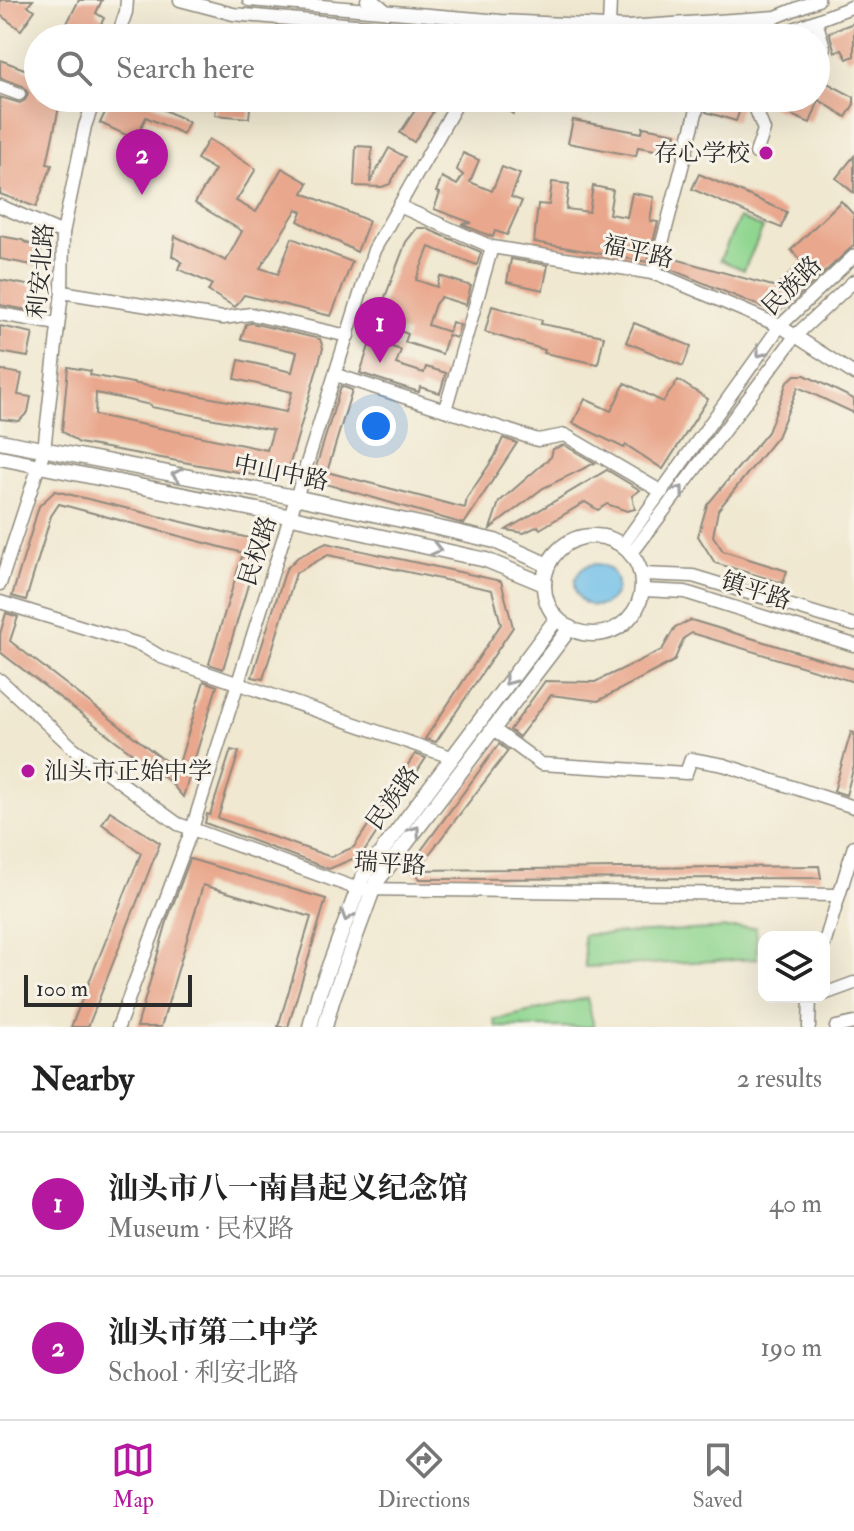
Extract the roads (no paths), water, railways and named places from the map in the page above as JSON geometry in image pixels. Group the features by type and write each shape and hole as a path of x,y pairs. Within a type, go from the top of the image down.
{"main road":[{"name":"中山中路","path":"0,441 299,498 495,541 548,565"},
{"name":"中山中路","path":"0,458 486,560 544,584"},
{"path":"596,535 610,538 628,549 642,574 643,590 639,605 630,619 617,628 601,633 585,633 570,628 557,618 545,596 544,584 548,565 556,552 581,537 596,535"},
{"name":"民族路","path":"310,1027 319,993 362,878 557,618"},
{"name":"民族路","path":"325,1027 374,889 570,628"}],"street":[{"path":"127,6 138,0"},
{"path":"180,0 233,14 344,24"},
{"path":"249,0 387,6 501,21 555,24"},
{"path":"367,0 387,6"},
{"path":"609,24 610,0"},
{"path":"659,24 776,17 818,0"},
{"path":"808,24 854,6"},
{"path":"0,87 19,94"},
{"name":"利安北路","path":"0,584 44,450 62,292 63,233 90,112"},
{"name":"民权路","path":"118,1027 192,829 299,498 374,250 452,112"},
{"path":"654,274 696,112"},
{"path":"756,153 764,130 757,112"},
{"path":"0,206 63,233"},
{"name":"福平路","path":"399,206 492,247 654,274 780,326 854,374"},
{"path":"445,410 492,247"},
{"name":"民族路","path":"628,549 662,492 780,326 854,256"},
{"name":"民族路","path":"628,549 796,335 854,281"},
{"path":"62,292 223,318 251,314 348,336"},
{"path":"0,314 58,324"},
{"path":"336,375 538,440 565,435 662,492"},
{"name":"镇平路","path":"642,574 693,576 854,625"},
{"name":"镇平路","path":"643,590 685,592 854,645"},
{"path":"0,602 141,645 161,657 451,757"},
{"name":"瑞平路","path":"0,680 72,747 178,824 358,889 839,895"},
{"path":"492,728 541,764 686,773 691,759 724,765 854,807"},
{"path":"828,931 854,846"},
{"path":"830,992 854,983"},
{"path":"809,1027 811,1003"},
{"path":"836,1027 854,1023"}],"water":[{"path":"596,564 611,570 617,585 611,600 596,606 581,600 575,585 581,570"}],"place":[{"name":"存心学校","path":"766,153"},
{"name":"汕头市第二中学","path":"142,195"},
{"name":"汕头市八一南昌起义纪念馆","path":"380,363"},
{"name":"汕头市正始中学","path":"28,771"}]}
